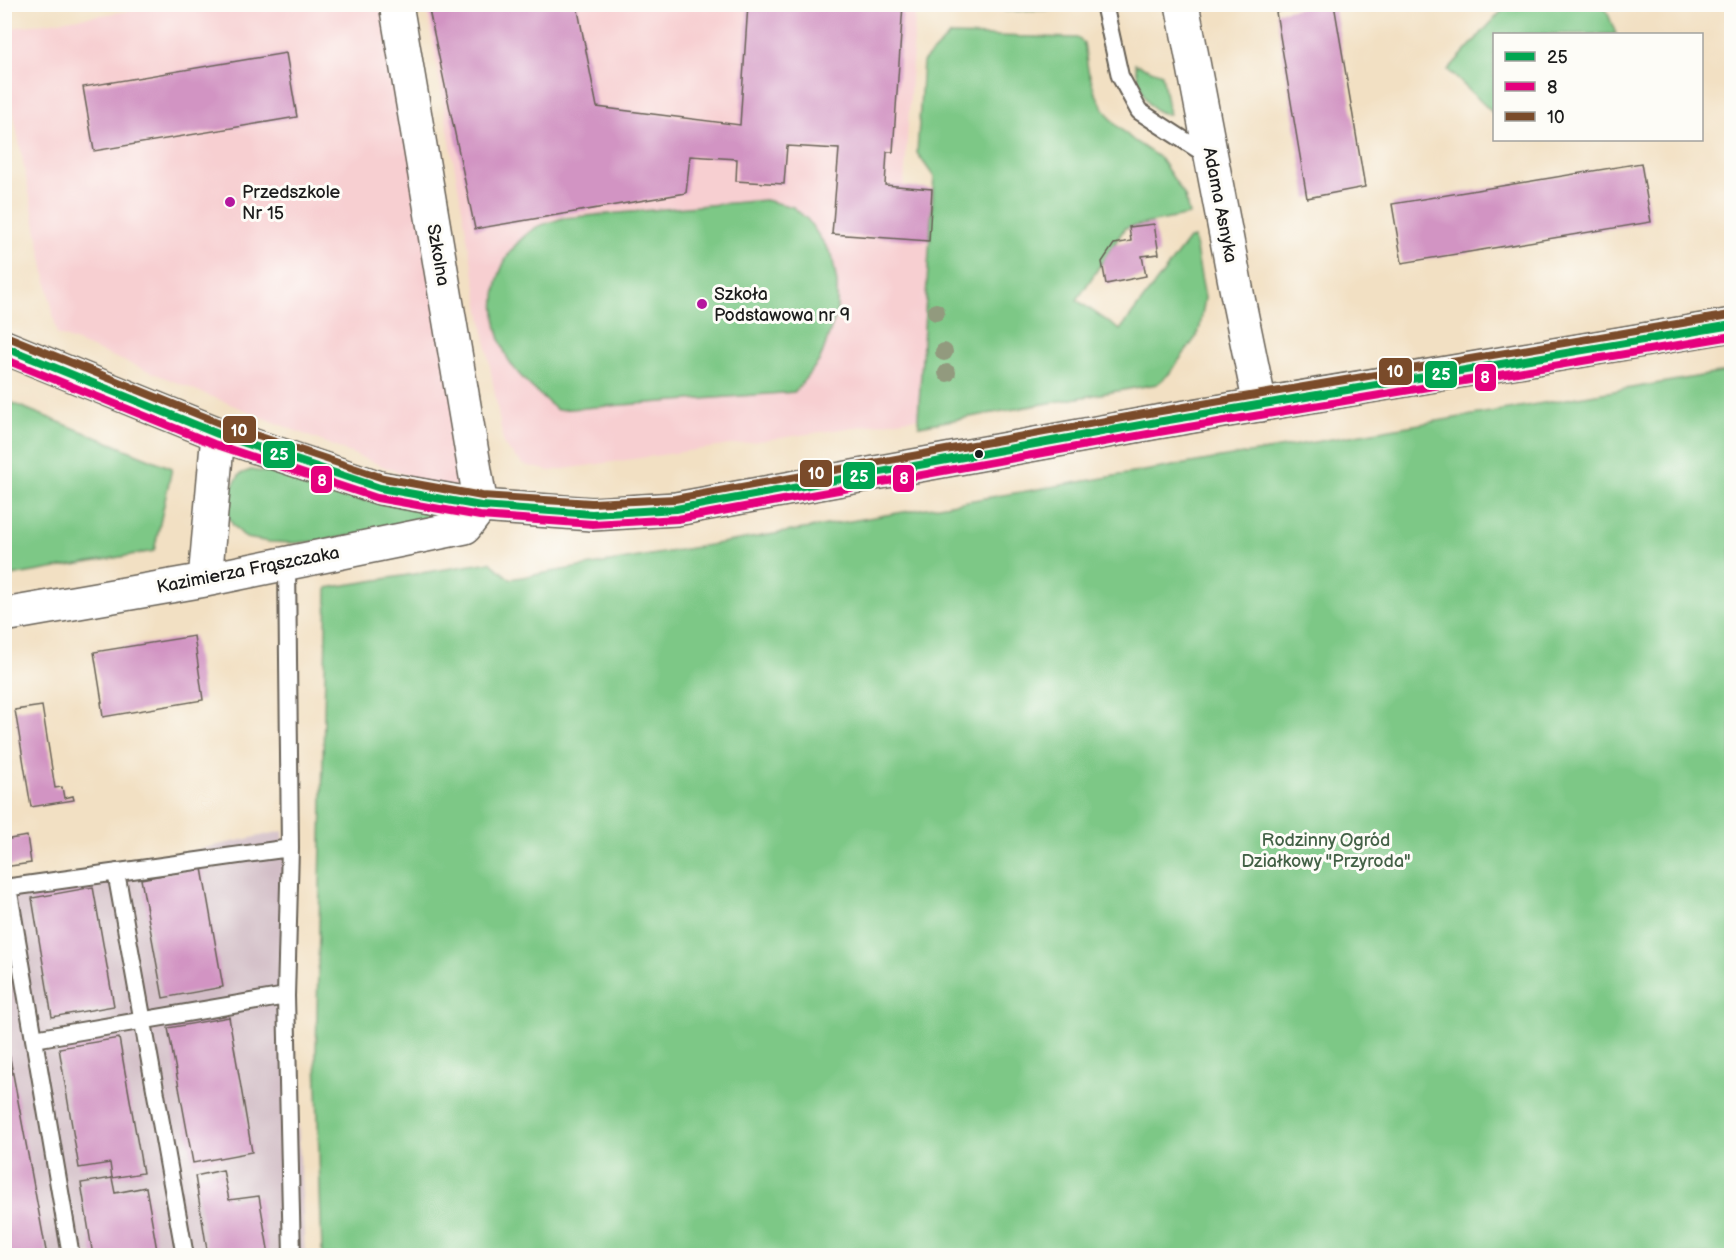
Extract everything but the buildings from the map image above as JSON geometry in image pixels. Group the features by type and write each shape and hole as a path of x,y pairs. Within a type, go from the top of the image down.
{"street":[{"name":"Szkolna","path":"396,4 481,506"},
{"name":"Adama Asnyka","path":"1182,4 1260,405"},
{"path":"4,347 218,434 380,488 481,506 592,514 676,509 1135,426 1731,325"},
{"path":"205,580 218,434"},
{"name":"Kazimierza Frąszczaka","path":"4,615 205,580 465,527 481,506"}],"lane":[{"path":"1104,4 1120,76 1139,111 1211,158"},
{"path":"286,564 290,848 286,996 292,1256"},
{"path":"71,1256 7,888 290,848"},
{"path":"116,872 185,1256"},
{"path":"34,1039 286,996"}],"shaded area":[{"name":"Przedszkole Nr 15","path":"177,4 396,5 481,506 57,334 5,70 4,29"},
{"name":"Szkoła Podstawowa nr 9","path":"426,5 916,5 904,186 932,189 918,418 550,471 524,465 504,446"},
{"path":"283,831 305,1255 5,1255 4,891"}],"green space":[{"path":"1005,4 1075,5 1072,9 1005,11"},
{"path":"1507,5 1600,5 1606,9 1616,33 1493,33 1493,113 1448,70"},
{"path":"950,35 1077,38 1084,43 1088,70 1095,92 1104,109 1115,124 1133,140 1160,158 1185,196 1189,215 1125,228 1077,300 1120,330 1189,239 1194,238 1205,298 1200,327 1197,336 1169,374 1157,384 919,426 934,177 917,153 923,62"},
{"path":"1135,64 1162,74 1169,114 1154,109 1149,103 1141,88"},
{"path":"765,200 793,207 808,220 832,255 837,283 837,312 820,360 795,392 557,410 528,384 509,361 495,318 497,283 502,267 511,252 522,238 537,227 563,218"},
{"name":"Rodzinny Ogród Działkowy \"Przyroda\"","path":"1731,371 1731,1255 322,1255 316,1055 327,588 490,562 510,579"},
{"path":"5,400 172,468 154,551 5,577"},
{"path":"251,470 276,474 354,498 441,513 442,520 320,541 294,543 246,538 233,525 227,514 226,502 240,474"}],"transit line":[{"name":"10","path":"8,337 222,424 383,478 482,496 592,503 675,499 1155,412 1730,315"},
{"name":"25","path":"4,347 218,434 380,488 481,506 592,514 676,509 1157,422 1732,325"},
{"name":"8","path":"4,359 214,444 377,498 480,516 593,524 678,519 1159,432 1732,336"}],"place":[{"name":"Przedszkole Nr 15","path":"230,202"},
{"name":"Szkoła Podstawowa nr 9","path":"702,304"}]}
